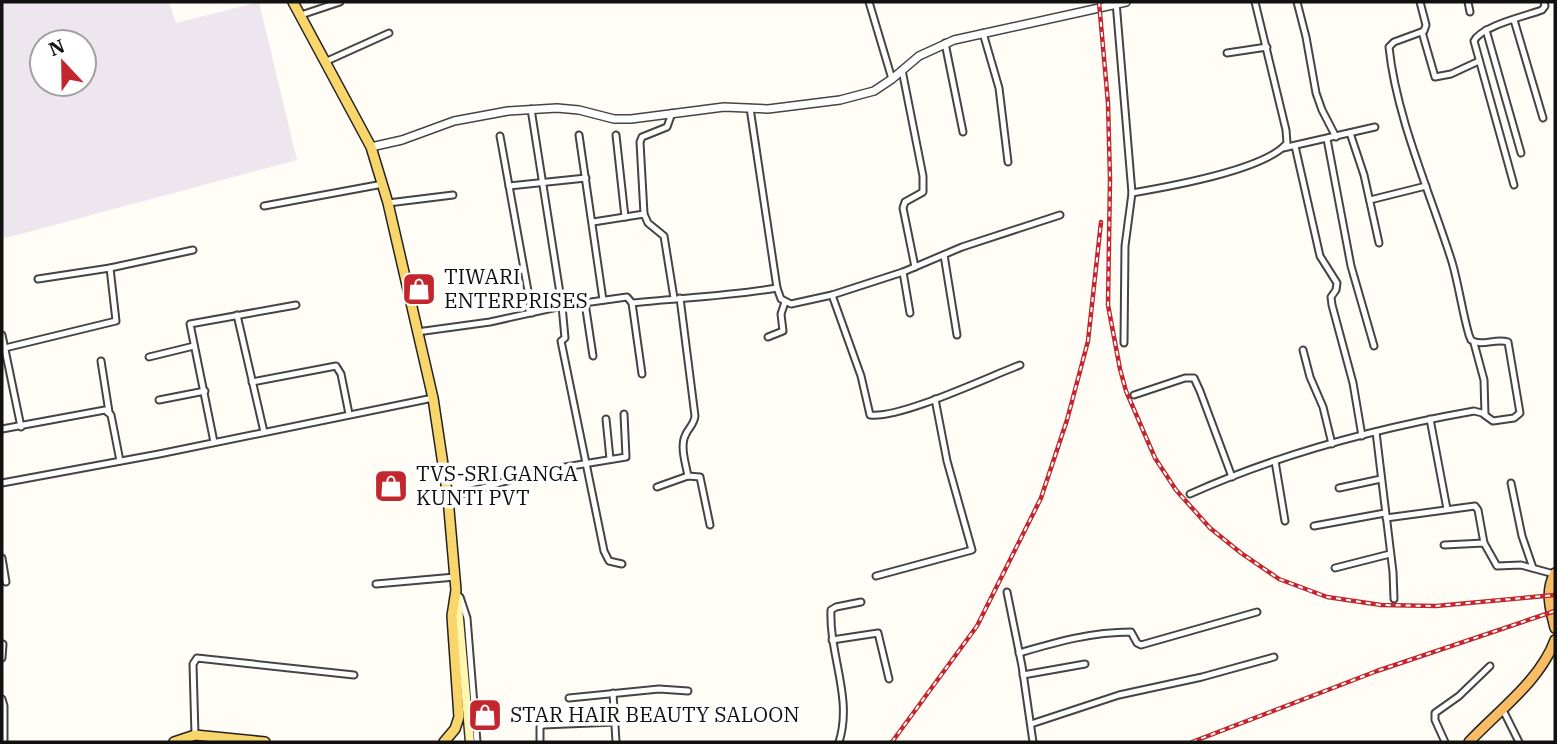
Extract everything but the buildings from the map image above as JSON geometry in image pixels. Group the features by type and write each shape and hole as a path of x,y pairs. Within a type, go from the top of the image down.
{"highway":[{"path":"1554,573 1549,596 1555,628"},
{"path":"1469,742 1544,663 1555,640"}],"main road":[{"path":"293,2 371,147 388,203 433,398 448,498 470,742"},
{"path":"449,740 458,717 452,615 456,590"},
{"path":"174,742 195,735 265,742"}],"street":[{"path":"301,15 340,2"},
{"path":"869,2 892,79"},
{"path":"1084,2 1087,11"},
{"path":"371,147 402,140 478,115 531,109 579,110 614,119 724,107 768,109 840,100 874,91 919,56 945,43 1126,2"},
{"path":"1255,2 1286,130 1287,143 1283,148"},
{"path":"1297,2 1317,93 1322,110 1336,137"},
{"path":"1420,2 1426,25 1422,32 1394,42 1389,50 1407,125 1452,264 1466,327 1474,343 1484,380 1485,417"},
{"path":"1468,2 1470,12"},
{"path":"1514,186 1474,41 1486,30 1542,10 1544,2"},
{"path":"1114,4 1132,193 1125,246 1124,342"},
{"path":"1514,20 1543,118"},
{"path":"1486,30 1521,153"},
{"path":"1422,32 1435,77 1451,74 1479,61"},
{"path":"327,61 389,33"},
{"path":"983,33 999,88 1008,162"},
{"path":"945,43 963,132"},
{"path":"1227,53 1267,47"},
{"path":"902,70 923,176 923,192 903,205 915,267"},
{"path":"750,108 777,288 785,302 781,314 783,331 768,337"},
{"path":"531,109 562,306 565,338 561,341 604,551 609,561 622,564"},
{"path":"672,113 667,127 640,139 644,214 648,223 664,236 677,298 695,416 684,442 688,476"},
{"path":"1132,193 1235,171 1283,148 1375,127"},
{"path":"1350,133 1357,150 1379,243"},
{"path":"579,135 603,300"},
{"path":"616,135 625,217"},
{"path":"500,136 532,313"},
{"path":"1327,139 1351,266 1374,346"},
{"path":"1295,146 1320,256 1337,283 1331,297 1332,305 1353,383 1362,436"},
{"path":"509,186 586,178"},
{"path":"264,206 383,184"},
{"path":"1370,200 1426,186"},
{"path":"388,203 453,195"},
{"path":"593,222 644,214"},
{"path":"785,302 796,304 832,295 1060,215"},
{"path":"38,279 110,268 193,250"},
{"path":"944,255 957,335"},
{"path":"5,348 116,321 110,268"},
{"path":"903,272 910,313"},
{"path":"632,303 725,296 777,288"},
{"path":"832,295 861,376 870,415 889,413 934,399 1020,365"},
{"path":"416,332 627,297 632,303 642,374"},
{"path":"585,303 593,356"},
{"path":"214,442 191,323 296,305"},
{"path":"237,314 264,432"},
{"path":"2,335 21,426"},
{"path":"1190,494 1275,461 1430,419 1474,411 1482,413 1493,422 1514,418 1520,413 1520,402 1508,342 1499,340 1474,343"},
{"path":"149,357 194,346"},
{"path":"1303,350 1310,377 1323,407 1332,444"},
{"path":"102,361 109,412 120,461"},
{"path":"252,382 336,366 341,374 349,414"},
{"path":"1134,395 1185,378 1194,378 1232,477"},
{"path":"159,400 205,391"},
{"path":"2,483 433,398"},
{"path":"876,576 972,550 947,461 934,399"},
{"path":"2,429 100,411 109,412"},
{"path":"448,498 514,477 586,462 626,457 624,414"},
{"path":"606,419 610,459"},
{"path":"1430,419 1447,509"},
{"path":"1376,432 1394,599"},
{"path":"1275,461 1285,521"},
{"path":"657,486 688,476 701,478 710,526"},
{"path":"1339,488 1381,479"},
{"path":"1511,483 1522,536 1533,568"},
{"path":"1314,526 1385,515 1477,508 1484,543 1497,566 1533,568 1554,573"},
{"path":"1444,545 1484,543"},
{"path":"1335,568 1390,554"},
{"path":"2,558 6,582"},
{"path":"376,584 455,577"},
{"path":"456,590 467,618 477,742"},
{"path":"1007,592 1033,742"},
{"path":"839,742 843,728 844,702 832,640 832,609 862,602"},
{"path":"1019,653 1061,640 1093,634 1131,632 1141,645 1257,612"},
{"path":"832,640 877,633 889,680"},
{"path":"2,658 3,644"},
{"path":"1031,724 1119,695 1274,657"},
{"path":"195,735 195,659 354,675"},
{"path":"1023,675 1085,664"},
{"path":"1445,742 1435,720 1435,713 1459,696 1490,666"},
{"path":"569,698 659,689 688,691"},
{"path":"613,693 616,742"},
{"path":"2,699 4,742"},
{"path":"1502,708 1520,742"},
{"path":"540,742 540,727 543,725 615,722"}],"shaded area":[{"path":"2,2 169,2 176,23 259,2 297,160 2,239"}],"railway":[{"path":"1099,2 1108,103 1108,305 1126,391 1155,458 1176,490 1210,528 1241,553 1279,579 1327,597 1381,605 1436,606 1555,595"},
{"path":"892,742 977,626 1041,498 1067,420 1088,341 1101,222"},
{"path":"1192,742 1377,671 1555,611"}],"place":[{"name":"TIWARI ENTERPRISES","path":"419,289"},
{"name":"TVS-SRI GANGA KUNTI PVT","path":"391,486"},
{"name":"STAR HAIR BEAUTY SALOON","path":"485,715"}]}
